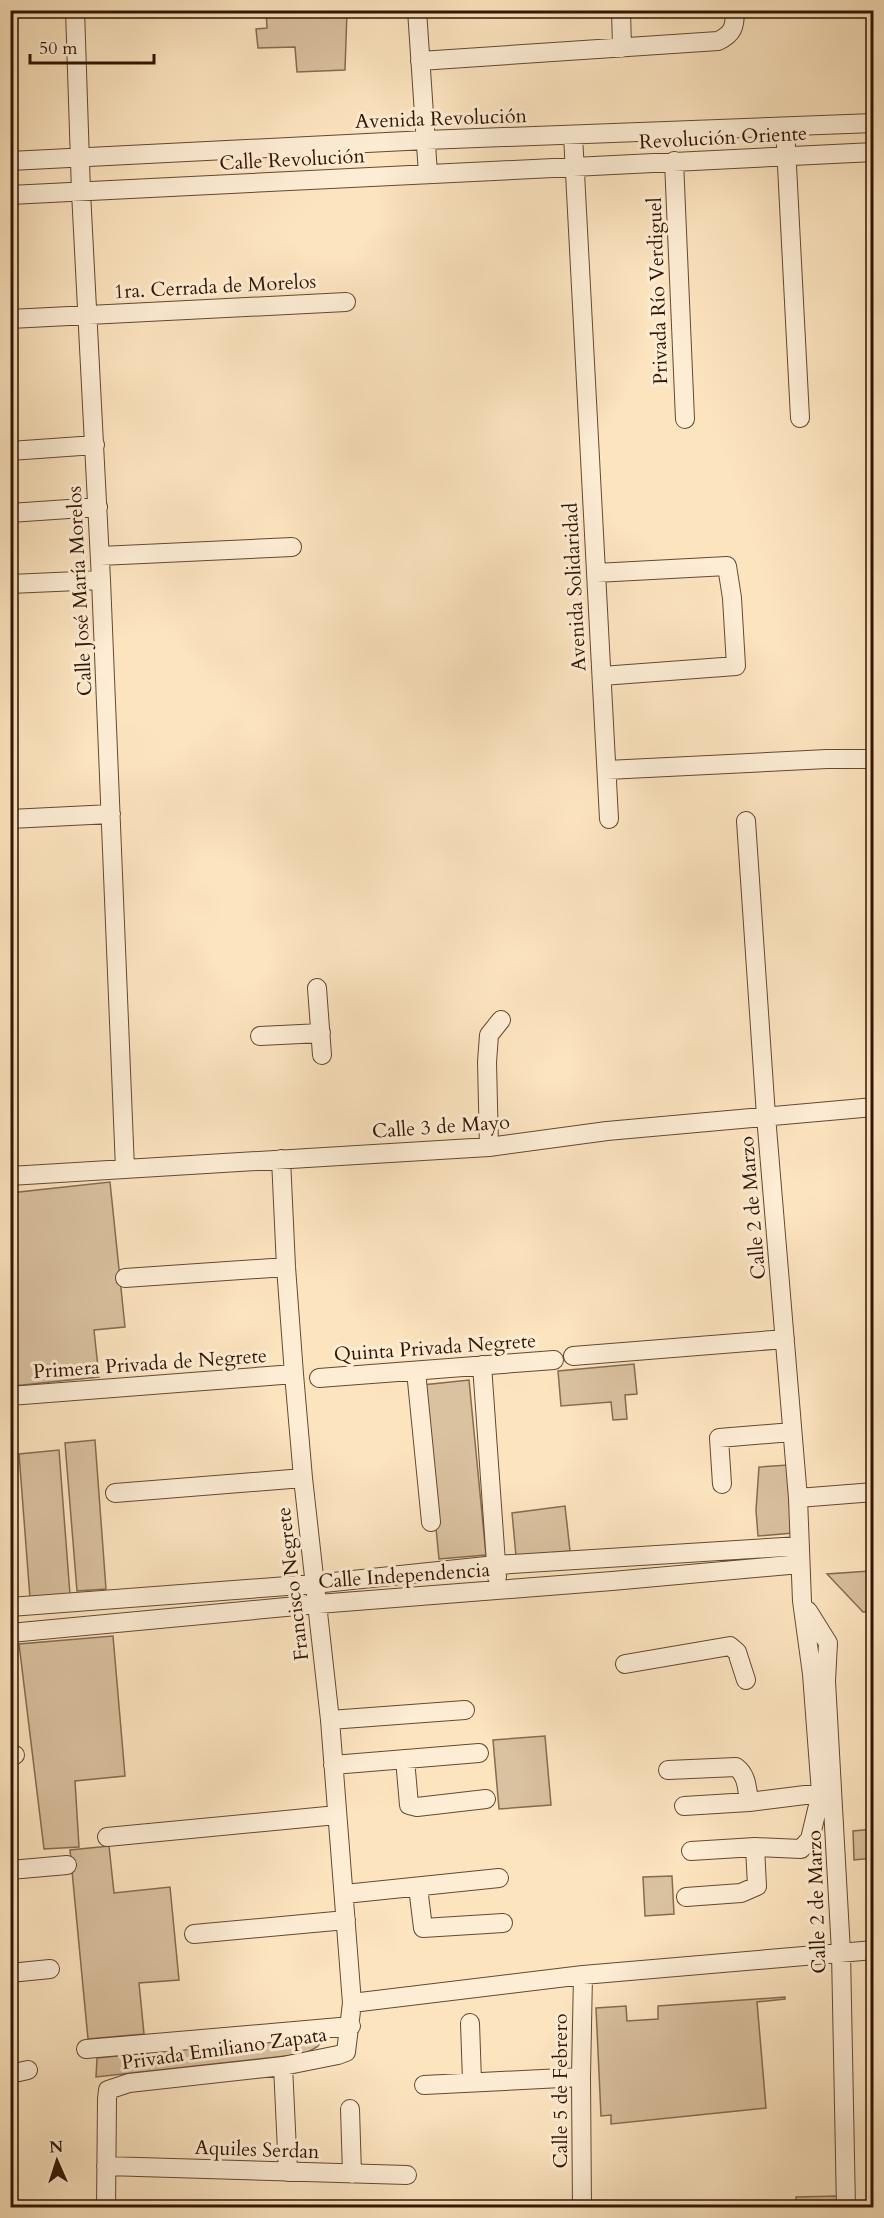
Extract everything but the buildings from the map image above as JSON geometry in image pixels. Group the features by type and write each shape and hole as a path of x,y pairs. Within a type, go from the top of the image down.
{"street":[{"name":"Calle José María Morelos","path":"75,10 81,192 98,507 125,1169"},
{"path":"417,10 428,174"},
{"path":"621,10 622,48"},
{"path":"420,61 718,41 730,35 735,24 735,10"},
{"name":"Avenida Revolución","path":"10,161 426,140 873,123"},
{"path":"785,127 800,418"},
{"name":"Avenida Solidaridad","path":"573,135 609,819"},
{"name":"Revolución Oriente","path":"575,168 873,152"},
{"name":"Privada Río Verdiguel","path":"674,161 685,419"},
{"name":"Calle Revolución","path":"10,195 575,168"},
{"name":"1ra. Cerrada de Morelos","path":"10,319 346,302"},
{"path":"10,451 95,445"},
{"path":"10,513 98,507"},
{"path":"100,556 292,547"},
{"path":"596,573 727,566 732,598 735,666 602,676"},
{"path":"10,584 101,580"},
{"path":"607,770 827,759 873,759"},
{"path":"10,819 111,814"},
{"name":"Calle 2 de Marzo","path":"746,821 766,1116 798,1498 802,1596 828,1643 826,1681 841,1952 846,2208"},
{"path":"317,988 322,1055"},
{"path":"489,1147 487,1062 489,1035 501,1020"},
{"path":"260,1036 321,1033"},
{"name":"Calle 3 de Mayo","path":"10,1176 489,1147 607,1131 873,1107"},
{"name":"Francisco Negrete","path":"281,1159 286,1267 303,1478 330,1720 345,1894 352,2003 351,2026 346,2052"},
{"path":"125,1278 286,1267"},
{"path":"573,1356 785,1339"},
{"name":"Quinta Privada Negrete","path":"319,1378 554,1360"},
{"path":"482,1365 498,1590"},
{"path":"416,1371 431,1521"},
{"name":"Primera Privada de Negrete","path":"10,1396 294,1374"},
{"path":"722,1484 719,1438 792,1432"},
{"path":"115,1493 303,1478"},
{"path":"798,1498 873,1492"},
{"name":"Calle Independencia","path":"10,1606 315,1584 496,1565 610,1558 800,1555"},
{"name":"Calle Independencia","path":"10,1633 318,1604 612,1581 800,1555"},
{"path":"610,1558 612,1581"},
{"path":"691,1851 755,1847 793,1850 801,1849 810,1839 821,1793 812,1674 802,1596"},
{"path":"57,1603 58,1630"},
{"path":"625,1664 730,1646 737,1652 746,1680"},
{"path":"330,1720 465,1710"},
{"path":"333,1765 479,1753"},
{"path":"405,1759 409,1805 417,1807 486,1799"},
{"path":"668,1770 736,1767 746,1779 749,1802"},
{"path":"684,1806 749,1802 821,1793"},
{"path":"107,1837 337,1815"},
{"path":"686,1897 741,1893 757,1886 755,1847"},
{"path":"10,1870 67,1865"},
{"path":"345,1894 499,1878"},
{"path":"418,1887 423,1928 503,1923"},
{"path":"194,1934 346,1920"},
{"path":"352,2003 583,1975 873,1950"},
{"path":"10,1973 50,1969"},
{"name":"Calle 5 de Febrero","path":"582,2208 583,1975"},
{"path":"470,2023 472,2082"},
{"path":"86,2049 351,2026"},
{"name":"Privada Emiliano Zapata","path":"106,2166 108,2090 129,2083 283,2066 346,2052"},
{"path":"283,2066 288,2172"},
{"path":"424,2085 581,2077"},
{"path":"350,2109 352,2174"},
{"path":"106,2166 106,2208"},
{"name":"Aquiles Serdan","path":"106,2166 407,2175"}],"shaded area":[{"path":"266,11 347,11 345,70 297,72 295,47 258,48 256,29 267,28"},
{"path":"110,1182 125,1327 94,1330 99,1377 13,1386 10,1365 10,1193"},
{"path":"634,1364 637,1394 625,1395 627,1419 613,1420 611,1402 561,1406 558,1371"},
{"path":"469,1380 486,1555 439,1559 422,1385"},
{"path":"95,1440 106,1589 77,1591 65,1443"},
{"path":"59,1450 70,1595 30,1598 19,1454"},
{"path":"788,1465 793,1533 758,1536 756,1510 759,1467"},
{"path":"874,1503 873,1557 869,1549 866,1504"},
{"path":"565,1506 570,1551 516,1556 512,1513"},
{"path":"870,1571 873,1578 873,1611 863,1612 827,1574"},
{"path":"113,1636 125,1776 75,1781 79,1847 44,1849 19,1644"},
{"path":"545,1736 551,1805 499,1809 493,1740"},
{"path":"873,1829 873,1858 854,1860 853,1831"},
{"path":"109,1846 114,1893 170,1887 179,1980 139,1983 144,2034 88,2039 70,1850"},
{"path":"672,1876 674,1914 645,1916 643,1877"},
{"path":"785,1997 785,1999 757,2002 766,2108 611,2124 611,2115 601,2116 596,2008 626,2006 627,2021 658,2019 658,2006"},
{"path":"328,2034 317,2047 304,2054 96,2077 97,2058"},
{"path":"838,2196 838,2207 796,2207 796,2197"}]}
